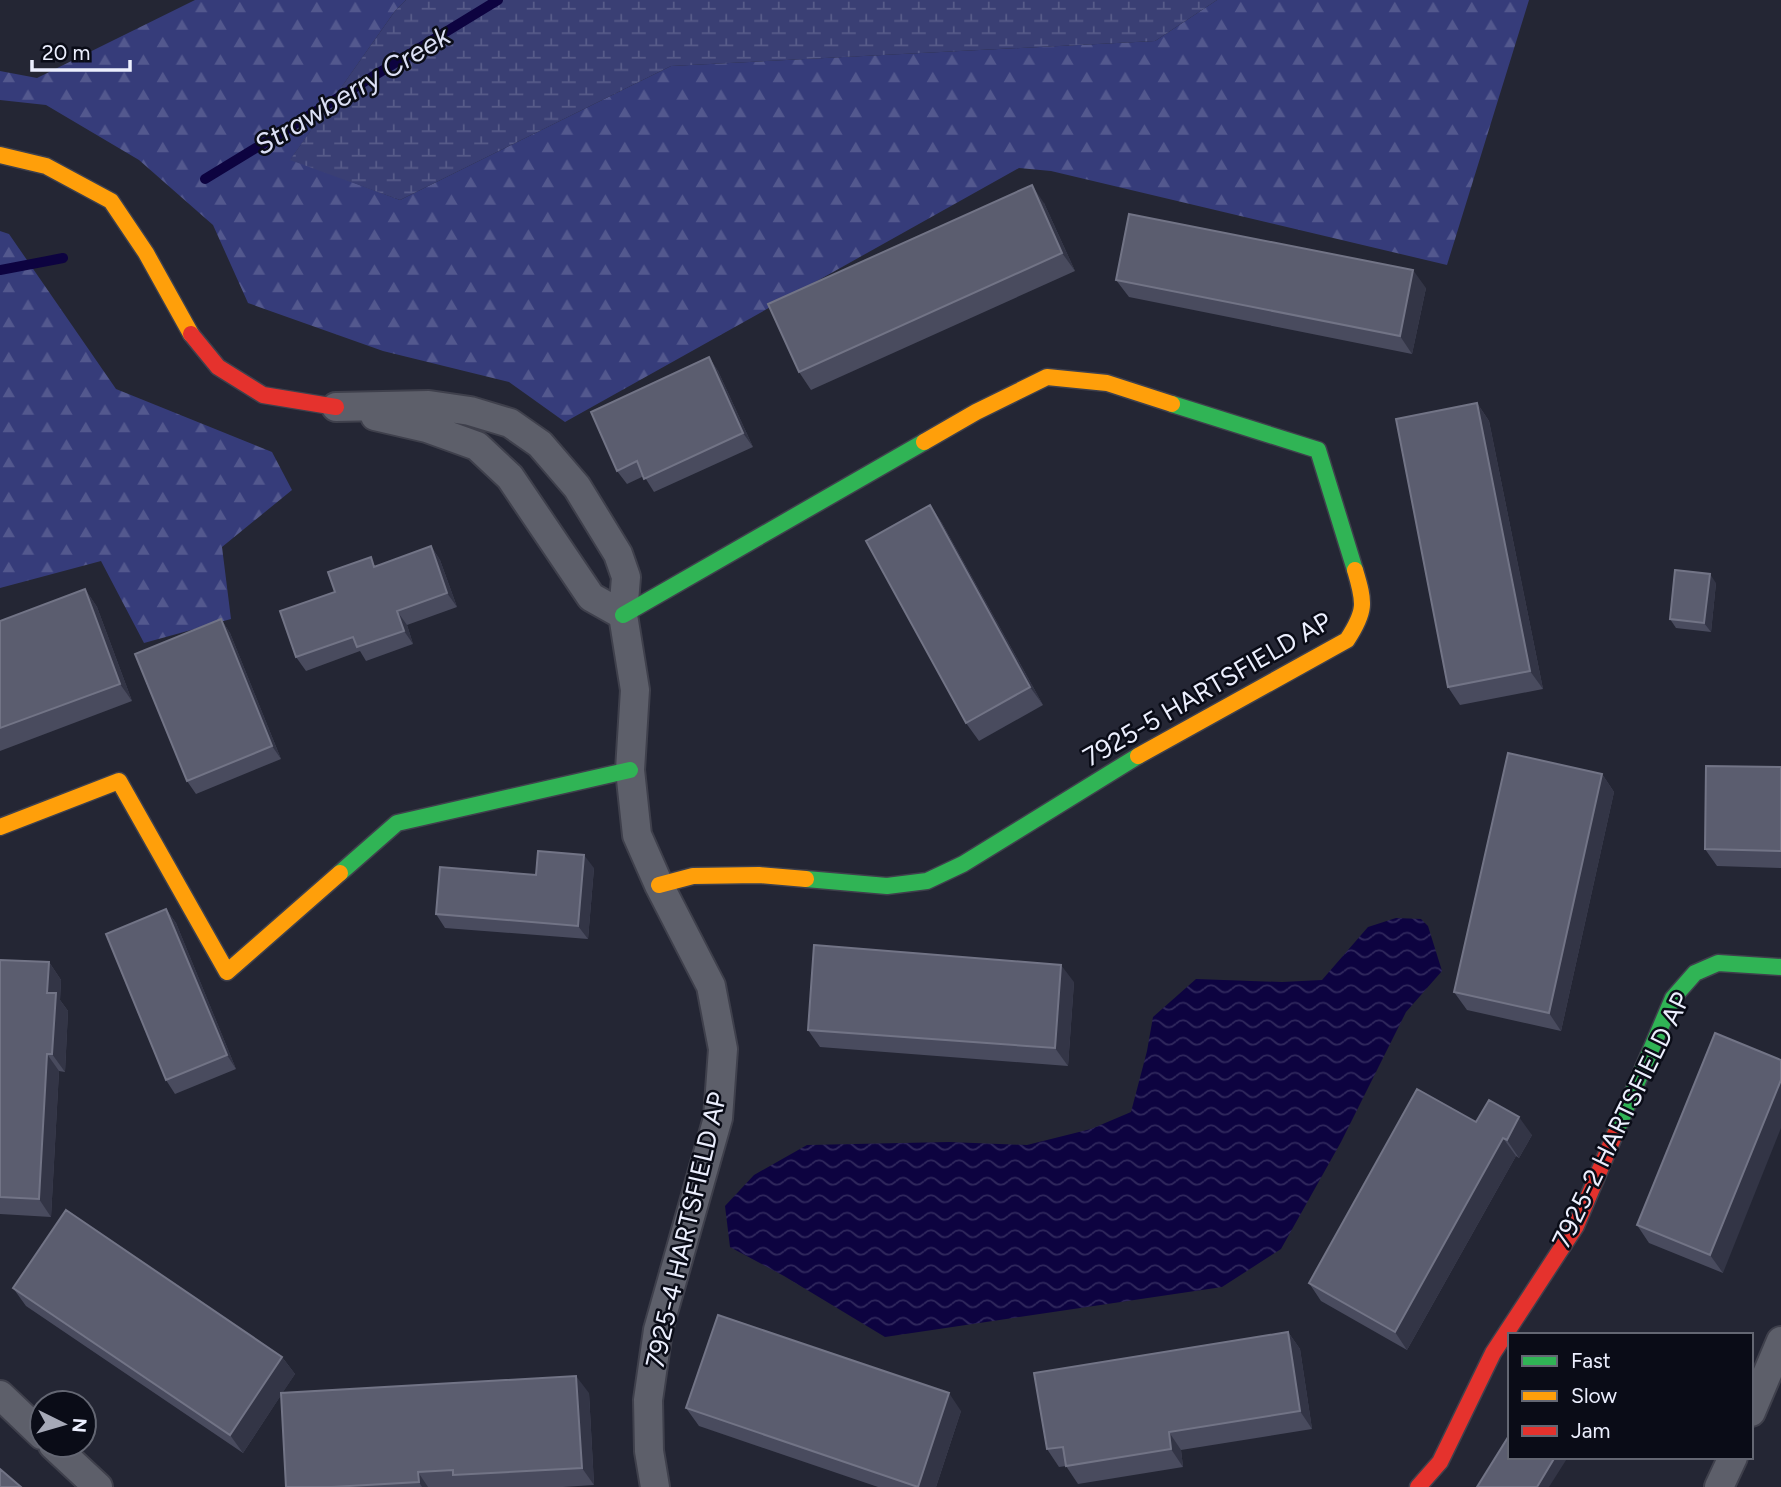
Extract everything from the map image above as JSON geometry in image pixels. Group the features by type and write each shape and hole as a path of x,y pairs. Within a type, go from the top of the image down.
{"street":[{"path":"0,155 46,166 111,201 146,253 186,329 218,367 262,395 336,407 427,428 477,446 510,477 591,597 623,615"},
{"name":"7925-5 HARTSFIELD AP","path":"623,615 964,419 1047,377 1107,383 1318,450 1363,597 1360,620 1347,640 1164,740 963,863 927,881 887,886 759,875 693,876 659,885"},
{"name":"7925-4 HARTSFIELD AP","path":"336,407 429,405 470,411 510,423 540,444 577,487 618,554 626,577 623,615 635,690 630,770 638,835 659,885 711,986 723,1049 718,1118 658,1330 648,1401 649,1451 655,1487"},
{"path":"0,827 119,781 227,972 397,823 630,770"},
{"name":"7925-2 HARTSFIELD AP","path":"1418,1487 1440,1462 1493,1353 1576,1226 1674,998 1695,973 1718,963 1781,967"},
{"path":"1753,1407 1781,1341"},
{"path":"0,1395 28,1422"},
{"path":"68,1459 97,1487"},
{"path":"1719,1487 1731,1459"}],"green space":[{"path":"195,0 406,0 395,11 291,159 400,200 671,66 1155,41 1217,0 1529,0 1447,265 1051,171 1019,168 565,422 509,382 383,351 248,303 213,225 139,160 46,105 0,100 0,71 37,78"},
{"path":"406,0 1217,0 1155,41 671,66 400,200 290,160 395,11"},
{"path":"0,231 9,234 116,389 272,452 292,490 222,547 231,619 144,643 101,561 0,588"}],"water":[{"path":"1396,918 1421,919 1428,926 1442,971 1406,1012 1341,1142 1281,1249 1222,1287 885,1337 730,1247 725,1206 754,1175 807,1145 949,1142 1027,1145 1091,1129 1131,1112 1153,1017 1196,979 1282,982 1322,980 1368,927"}],"building":[{"path":"1032,185 1062,253 799,372 768,304"},
{"path":"1129,214 1413,270 1400,336 1116,280"},
{"path":"709,357 743,433 644,479 637,461 617,471 591,412"},
{"path":"1477,403 1530,671 1448,687 1396,419"},
{"path":"930,505 1030,687 966,723 866,541"},
{"path":"431,546 447,593 397,611 404,631 357,647 353,637 296,657 280,611 335,592 328,572 371,557 374,567"},
{"path":"1675,570 1710,574 1704,623 1670,619"},
{"path":"85,589 120,684 0,728 0,621"},
{"path":"221,619 272,746 187,781 135,654"},
{"path":"1508,753 1602,774 1549,1013 1454,992"},
{"path":"1706,766 1781,767 1781,851 1705,849"},
{"path":"538,851 584,855 578,926 436,914 440,867 536,875"},
{"path":"166,909 227,1055 166,1080 106,934"},
{"path":"814,945 1061,965 1055,1048 808,1030"},
{"path":"0,960 49,962 47,993 56,993 52,1054 47,1054 39,1199 0,1197"},
{"path":"1715,1033 1781,1060 1781,1080 1710,1255 1637,1225"},
{"path":"1417,1089 1476,1122 1489,1100 1519,1117 1507,1140 1503,1138 1395,1332 1309,1283"},
{"path":"66,1210 282,1357 230,1435 13,1288"},
{"path":"718,1315 949,1393 918,1487 686,1408"},
{"path":"1288,1332 1300,1411 1169,1432 1171,1449 1066,1466 1063,1447 1047,1449 1034,1373"},
{"path":"576,1376 582,1468 453,1475 453,1470 418,1472 419,1482 286,1487 281,1393"},
{"path":"1508,1437 1508,1459 1554,1459 1537,1487 1477,1487"},
{"path":"0,1469 21,1487 0,1487"}],"waterway":[{"name":"Strawberry Creek","path":"205,179 498,0"},
{"name":"Strawberry Creek","path":"0,270 63,258"}],"traffic: fast":[{"path":"1172,404 1318,450 1355,570"},
{"path":"623,615 924,442"},
{"path":"806,879 887,886 927,881 963,864 1138,756"},
{"path":"340,873 397,823 630,770"},
{"path":"1615,1134 1673,998 1695,973 1718,963 1781,967"}],"traffic: slow":[{"path":"0,155 46,166 111,201 146,253 191,334"},
{"path":"924,442 976,412 1047,377 1107,383 1172,404"},
{"path":"1138,756 1347,640 1358,621 1362,607 1355,570"},
{"path":"0,827 119,781 227,972 340,873"},
{"path":"659,885 693,876 759,875 806,879"}],"traffic: jam":[{"path":"191,334 218,367 263,395 336,407"},
{"path":"1418,1487 1440,1462 1493,1353 1576,1226 1615,1134"}]}
